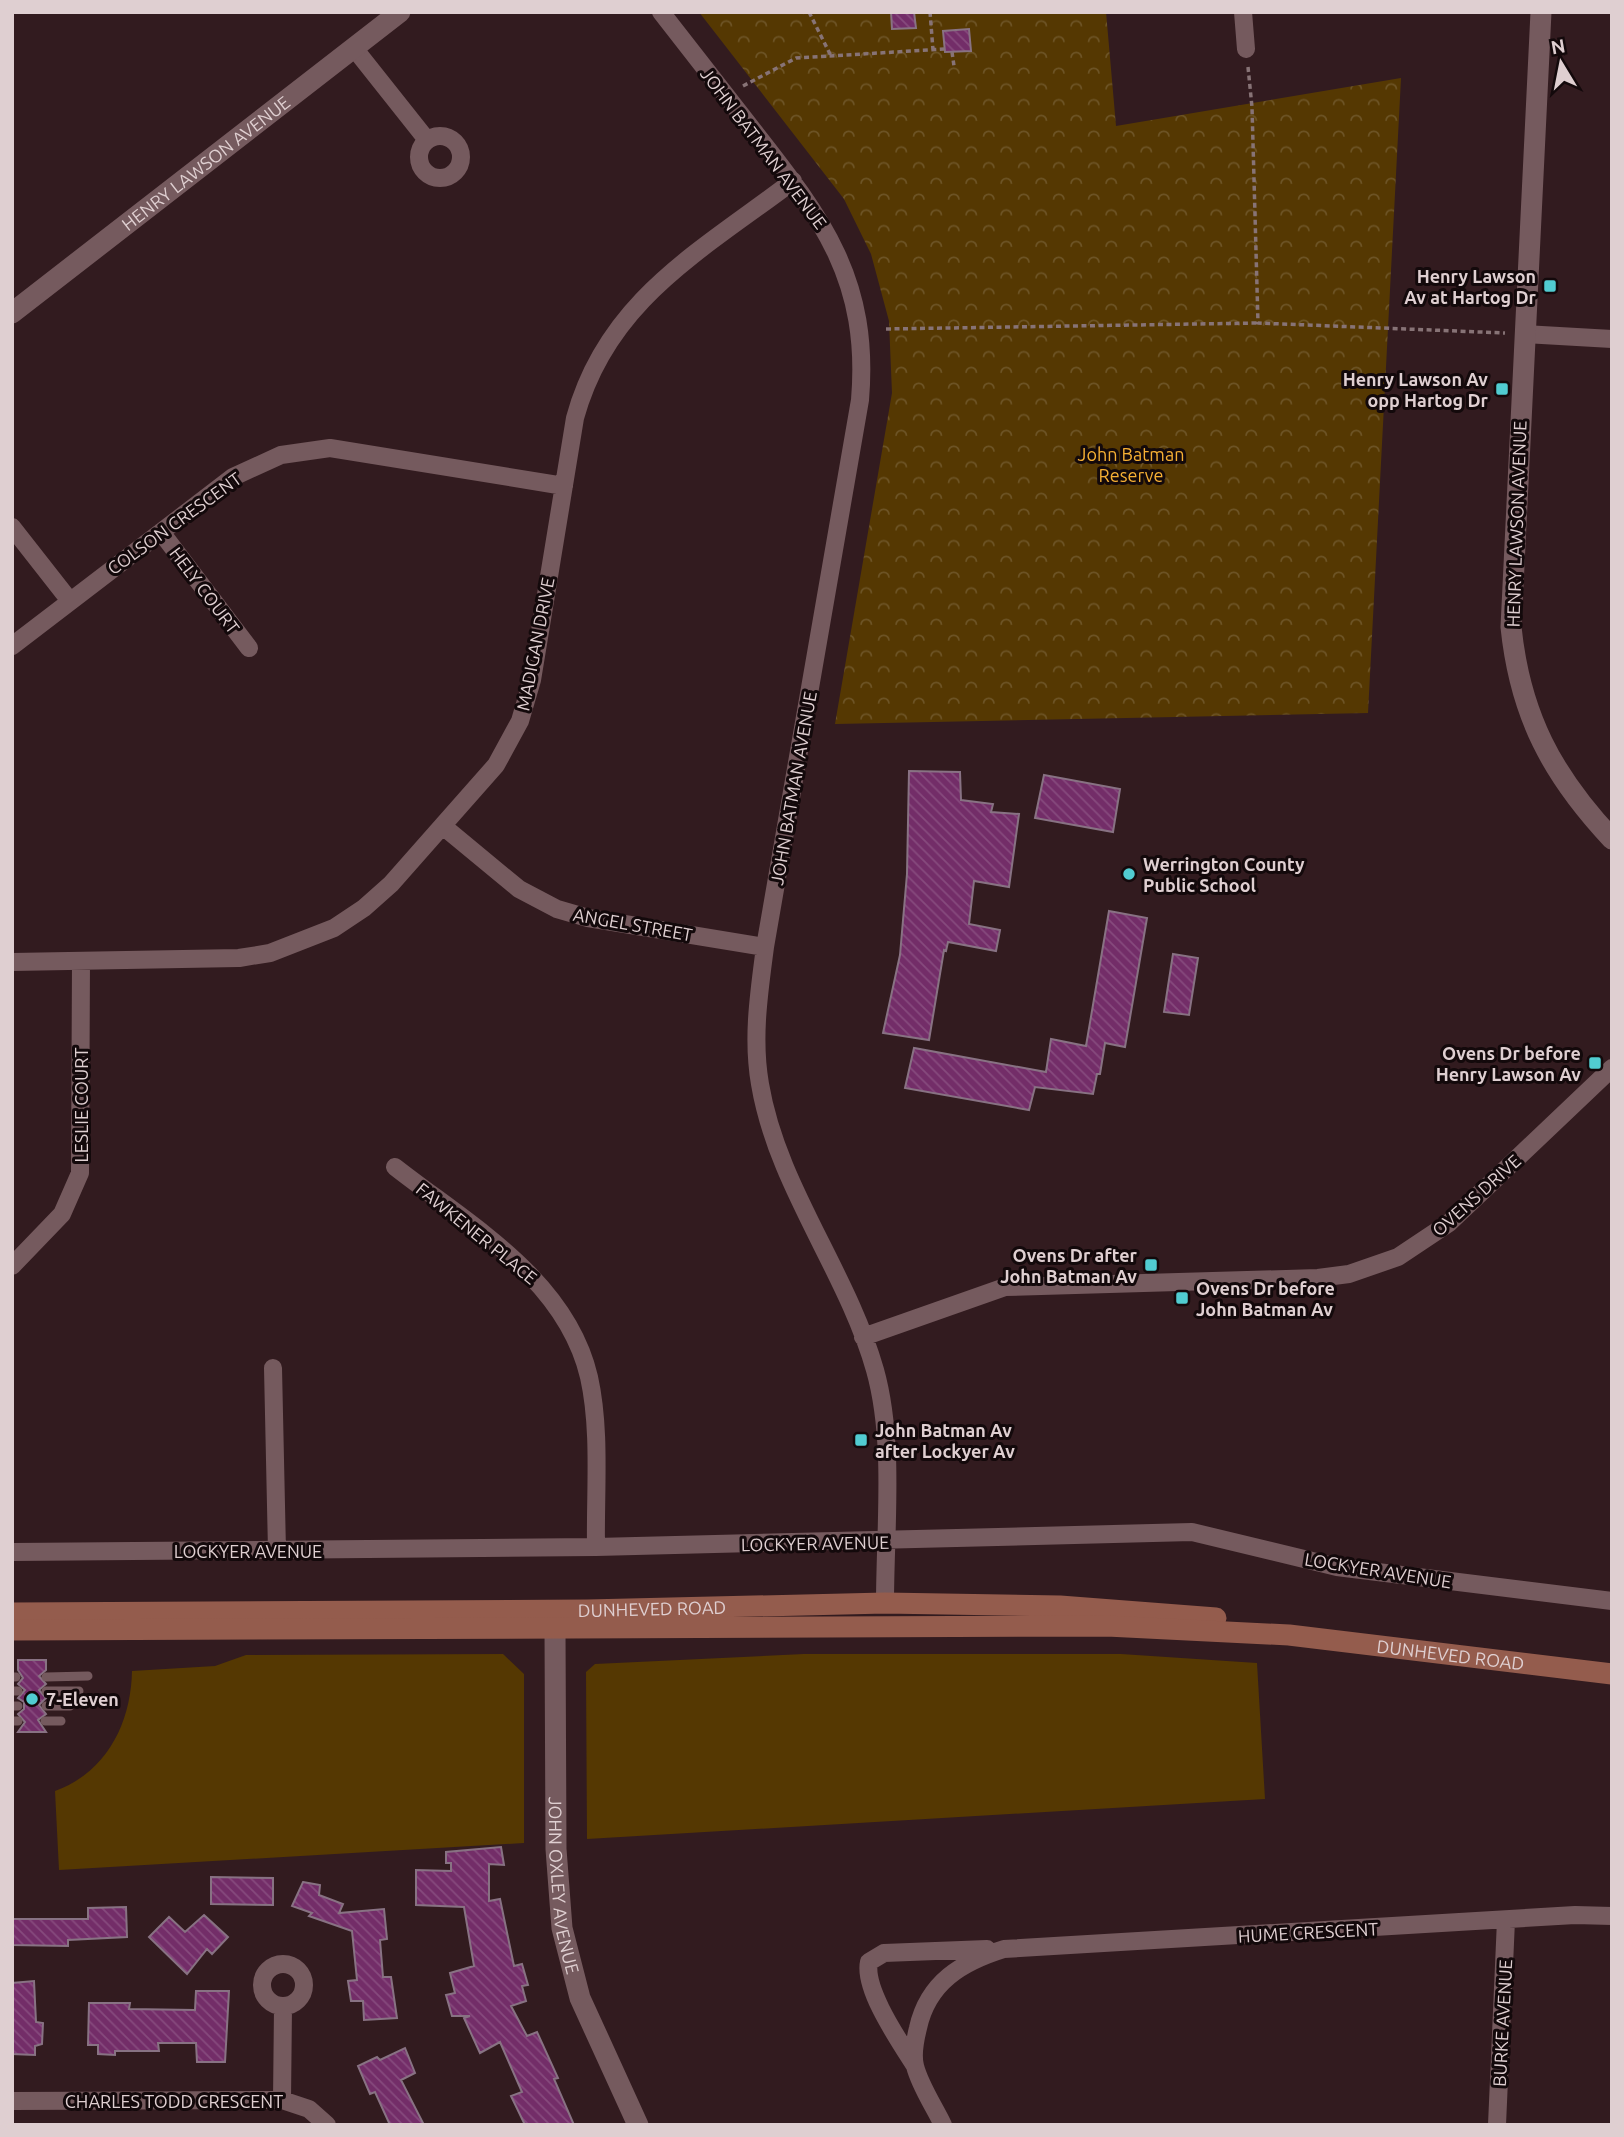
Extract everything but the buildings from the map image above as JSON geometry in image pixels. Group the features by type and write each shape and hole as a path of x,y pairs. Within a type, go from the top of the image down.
{"main road":[{"name":"DUNHEVED ROAD","path":"12,1613 587,1610 885,1603 1121,1609 1248,1622 1289,1634"},
{"path":"840,1627 885,1603 940,1626"},
{"path":"523,1610 555,1630 587,1610"},
{"name":"DUNHEVED ROAD","path":"12,1630 1107,1626 1289,1634 1612,1674"}],"street":[{"name":"HENRY LAWSON AVENUE","path":"12,313 400,12"},
{"name":"JOHN BATMAN AVENUE","path":"661,12 793,181 826,230 848,280 858,324 862,369 858,413 765,947 757,1010 756,1046 759,1084 769,1124 875,1369 882,1407 885,1603"},
{"path":"1242,12 1245,48"},
{"name":"HENRY LAWSON AVENUE","path":"1541,12 1511,610 1517,670 1527,707 1548,755 1572,795 1612,839"},
{"path":"354,48 427,140"},
{"name":"MADIGAN DRIVE","path":"12,962 239,958 270,953 303,942 334,928 364,908 444,827 496,765 520,721 531,680 582,394 611,335 638,302 659,284 793,181"},
{"path":"1524,334 1612,339"},
{"name":"COLSON CRESCENT","path":"12,646 233,477 258,463 305,450 330,448 564,486"},
{"path":"12,527 70,601"},
{"name":"HELY COURT","path":"161,532 249,648"},
{"name":"ANGEL STREET","path":"444,827 519,889 557,909 588,918 765,947"},
{"name":"LESLIE COURT","path":"12,1266 62,1214 80,1173 81,961"},
{"name":"OVENS DRIVE","path":"863,1337 991,1291 1020,1285 1318,1278 1376,1267 1422,1243 1448,1223 1612,1068"},
{"name":"FAWKENER PLACE","path":"395,1167 519,1265 548,1294 571,1327 584,1360 592,1398 596,1547"},
{"path":"273,1368 277,1551"},
{"name":"LOCKYER AVENUE","path":"12,1552 596,1547 885,1542 1192,1532 1351,1569 1612,1601"},
{"name":"JOHN OXLEY AVENUE","path":"555,1630 556,1849 562,1928 580,1998 638,2125"},
{"name":"HUME CRESCENT","path":"943,2125 869,1980 868,1966 872,1957 884,1953 1612,1916"},
{"name":"BURKE AVENUE","path":"1497,2125 1506,1920"},
{"name":"HUME CRESCENT","path":"915,2066 919,2023 931,1994 957,1968 1004,1949"},
{"path":"282,2100 283,2007"},
{"name":"CHARLES TODD CRESCENT","path":"12,2101 282,2100 309,2109 327,2125"}],"lane":[{"path":"46,1677 88,1676"},
{"path":"46,1691 79,1691"},
{"path":"46,1706 70,1706"},
{"path":"46,1721 61,1721"}],"path":[{"path":"809,12 831,56"},
{"path":"930,12 933,50"},
{"path":"1245,48 1252,107 1258,323"},
{"path":"726,96 796,58 945,49"},
{"path":"952,52 954,66"},
{"path":"886,329 1258,323 1524,334"}],"green space":[{"name":"John Batman Reserve","path":"699,12 1106,12 1116,126 1401,78 1368,713 835,724 892,393 889,321 871,254 844,199"},
{"path":"503,1654 524,1674 524,1843 59,1870 55,1791 89,1772 113,1743 127,1709 132,1671 215,1666 246,1655"},
{"path":"804,1654 1121,1654 1257,1663 1265,1799 587,1839 586,1672 595,1664"}],"place":[{"name":"Henry Lawson Av at Hartog Dr","path":"1550,286"},
{"name":"Henry Lawson Av opp Hartog Dr","path":"1502,389"},
{"name":"Werrington County Public School","path":"1129,874"},
{"name":"Ovens Dr before Henry Lawson Av","path":"1595,1063"},
{"name":"Ovens Dr after John Batman Av","path":"1151,1265"},
{"name":"Ovens Dr before John Batman Av","path":"1182,1298"},
{"name":"John Batman Av after Lockyer Av","path":"861,1440"},
{"name":"7-Eleven","path":"32,1699"}]}
